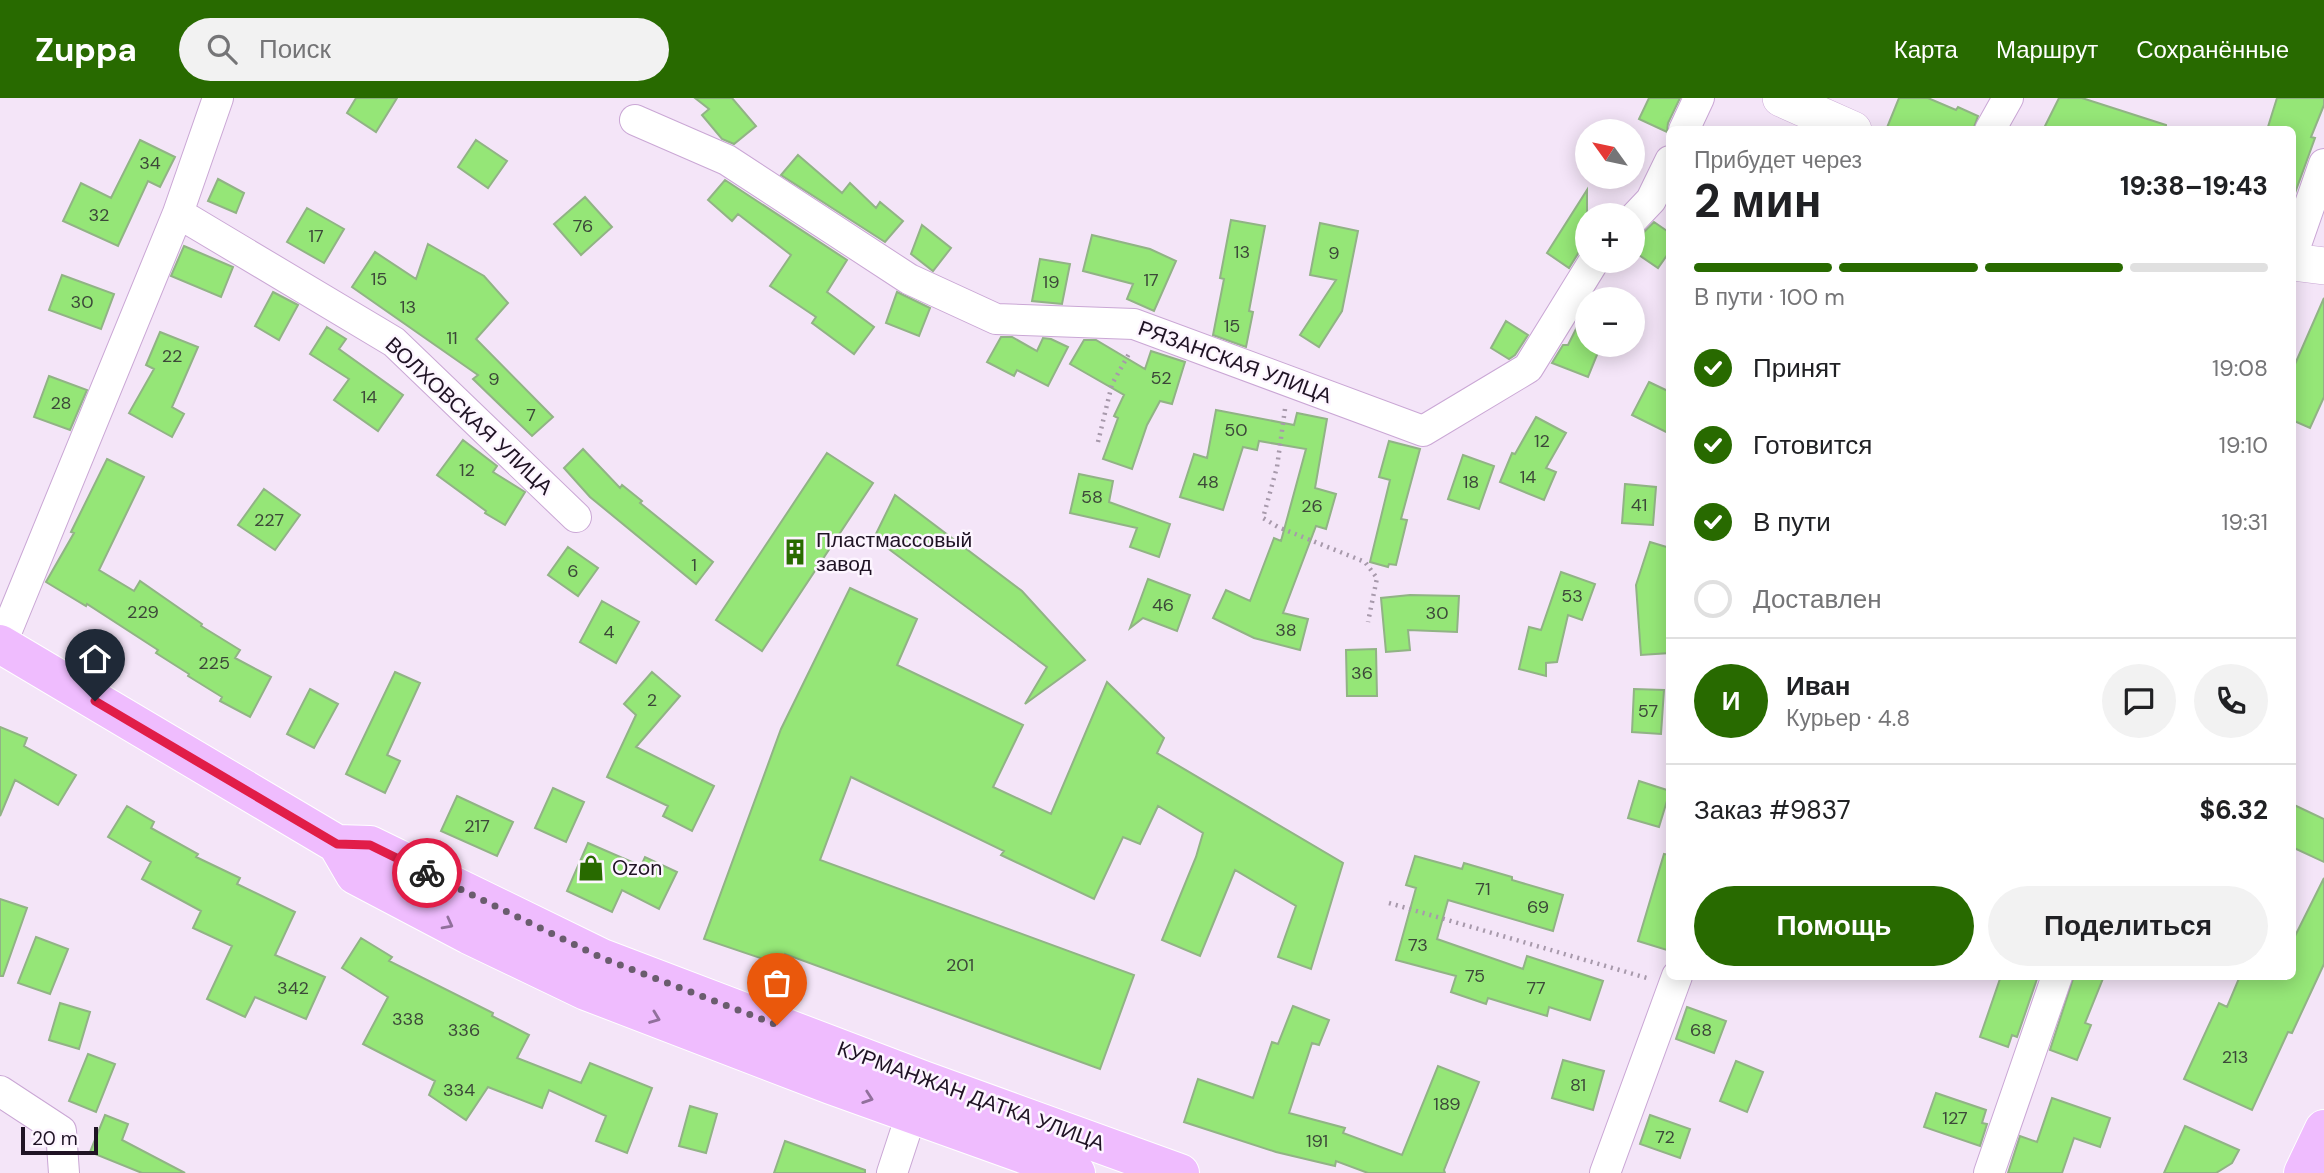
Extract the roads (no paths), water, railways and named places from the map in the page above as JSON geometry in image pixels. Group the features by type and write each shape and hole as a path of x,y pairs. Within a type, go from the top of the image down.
{"main road":[{"name":"КУРМАНЖАН ДАТКА УЛИЦА","path":"0,644 337,844 370,845 602,958 917,1096 1076,1173"},
{"name":"КУРМАНЖАН ДАТКА УЛИЦА","path":"917,1096 1180,1173"},
{"path":"2303,1173 2324,1129"}],"street":[{"path":"0,644 178,213 218,98"},
{"path":"1686,126 1699,98"},
{"path":"1780,98 1844,126"},
{"path":"1992,126 2008,98"},
{"name":"РЯЗАНСКАЯ УЛИЦА","path":"635,120 727,160 909,279 996,318 1134,324 1423,431 1528,368 1587,273"},
{"path":"2296,244 2324,164"},
{"path":"1645,206 1651,200 1666,169"},
{"name":"ВОЛХОВСКАЯ УЛИЦА","path":"178,213 394,341 576,517"},
{"path":"2296,262 2324,266"},
{"path":"1989,1173 2056,980"},
{"path":"1605,1173 1676,981"},
{"path":"0,1091 61,1131 64,1173"},
{"path":"892,1173 917,1096"}],"place":[{"name":"Пластмассовый завод","path":"795,552"},
{"name":"Ozon","path":"591,868"}]}
